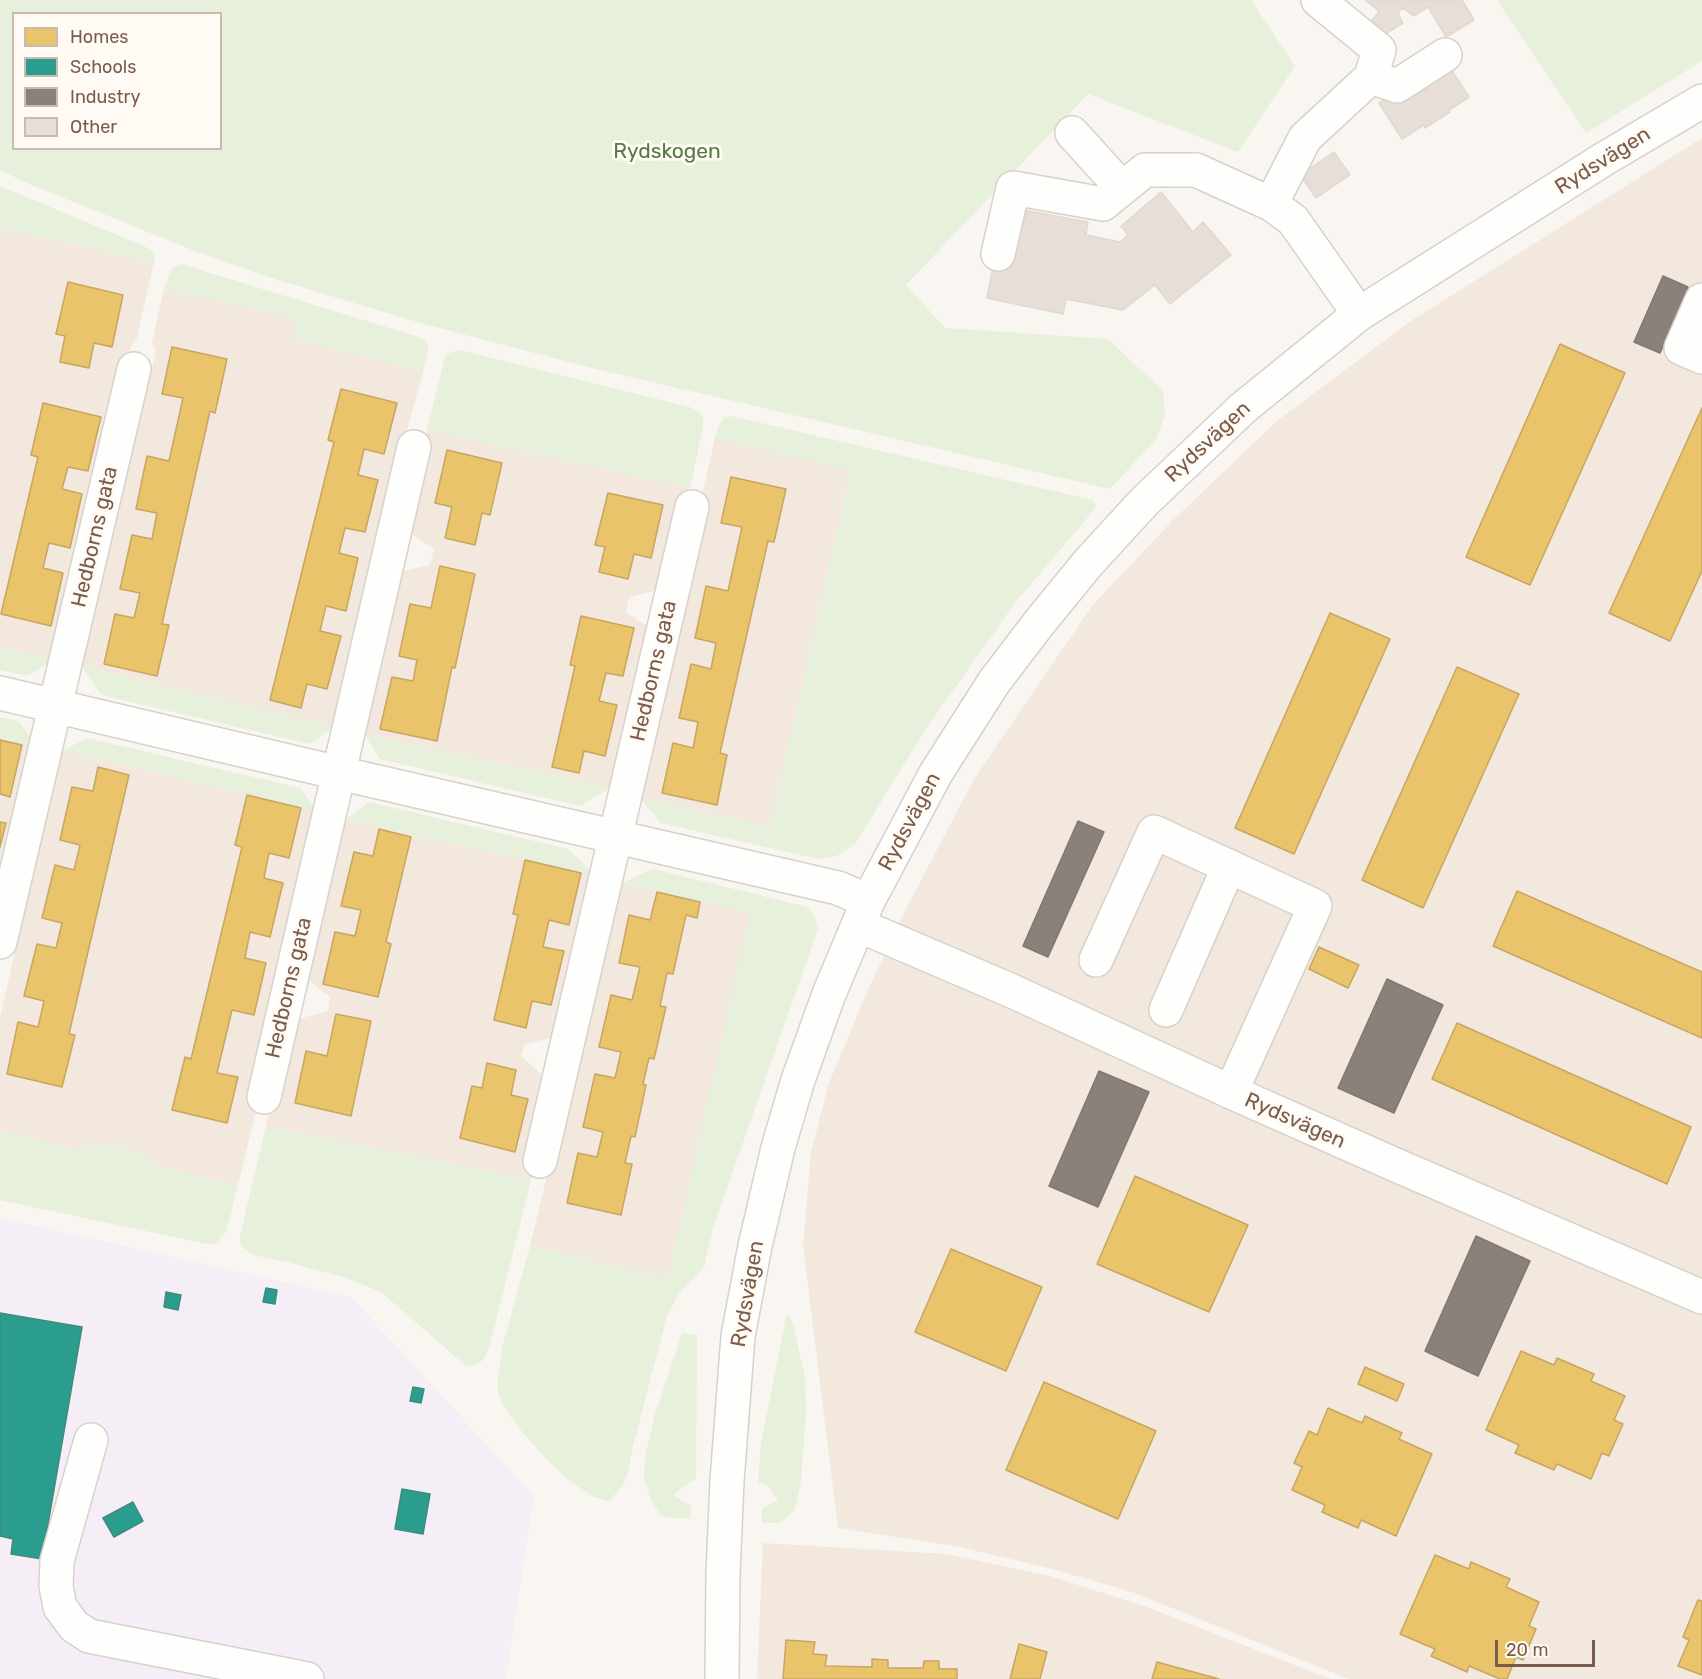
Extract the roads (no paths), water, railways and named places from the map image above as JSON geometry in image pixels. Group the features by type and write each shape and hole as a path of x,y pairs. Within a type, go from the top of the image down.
{"street":[{"path":"1271,204 1305,138 1371,77 1379,50 1318,0"},
{"path":"1371,77 1397,86 1445,55"},
{"name":"Rydsvägen","path":"722,1679 727,1481 738,1336 777,1148 798,1080 829,994 863,913 936,773 994,682 1088,563 1144,502 1243,408 1359,314 1702,101"},
{"path":"1072,133 1122,188"},
{"path":"998,254 1012,188 1103,204 1145,170 1196,170 1271,204 1293,220 1359,314"},
{"path":"1702,300 1681,348 1702,357"},
{"name":"Hedborns gata","path":"0,942 134,369"},
{"name":"Hedborns gata","path":"264,1097 414,447"},
{"name":"Hedborns gata","path":"540,1161 692,507"},
{"path":"0,693 838,888 863,913"},
{"path":"1096,960 1154,832 1315,906 1231,1092"},
{"path":"1166,1010 1229,866"},
{"name":"Rydsvägen","path":"863,913 1001,987 1231,1092 1702,1297"},
{"path":"92,1440 57,1561 56,1586 60,1607 74,1626 89,1636 307,1679"}],"park label":[{"name":"Rydskogen","path":"667,152"}]}
